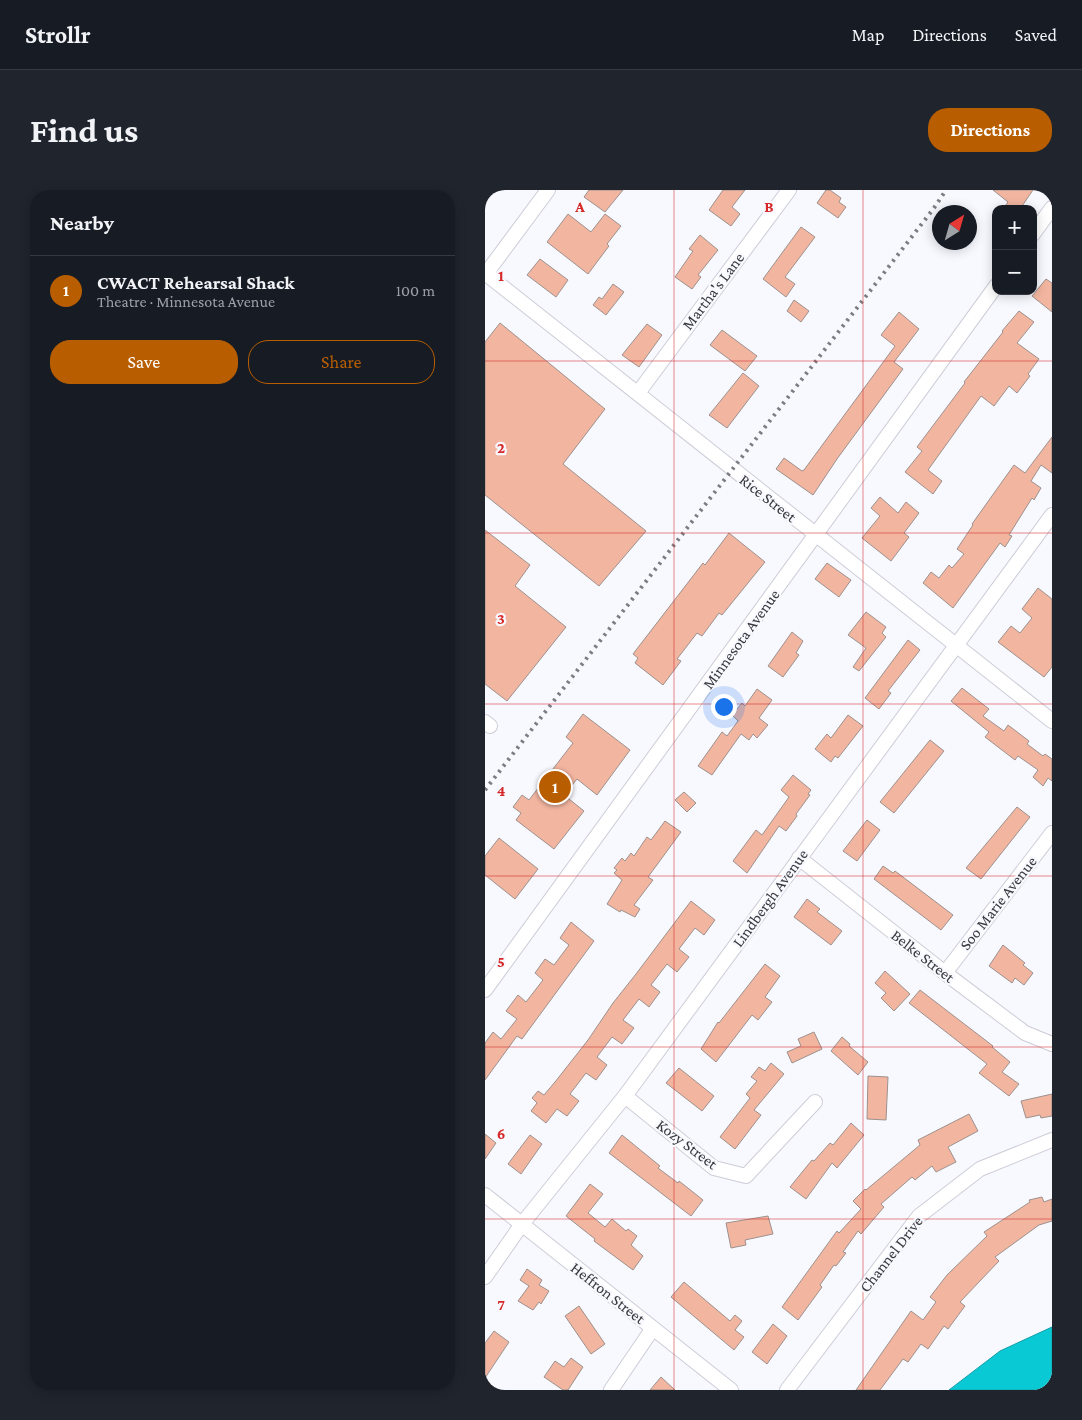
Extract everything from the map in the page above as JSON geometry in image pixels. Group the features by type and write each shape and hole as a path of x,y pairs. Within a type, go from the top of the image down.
{"street":[{"path":"485,274 548,190"},
{"name":"Martha's Lane","path":"638,393 789,190"},
{"path":"1037,229 1052,208"},
{"name":"Rice Street","path":"485,274 1052,721"},
{"name":"Minnesota Avenue","path":"485,990 992,292"},
{"name":"Lindbergh Avenue","path":"485,1277 522,1224 625,1096 1052,515"},
{"name":"Soo Marie Avenue","path":"945,973 1052,833"},
{"name":"Belke Street","path":"799,858 945,973 1025,1033 1052,1044"},
{"name":"Kozy Street","path":"625,1096 714,1168 746,1176 815,1102"},
{"name":"Channel Drive","path":"787,1390 919,1216 980,1169 1052,1140"},
{"name":"Heffron Street","path":"485,1195 731,1390"},
{"path":"611,1390 653,1328"}],"water":[{"path":"1052,1327 1052,1388 1047,1390 949,1390 1000,1351"}],"building":[{"path":"589,190 623,190 605,212 584,197"},
{"path":"723,190 745,190 732,207 740,214 731,226 709,210"},
{"path":"826,190 830,190 841,198 839,202 846,207 838,218 817,203"},
{"path":"993,190 1033,190 1023,205 1006,205 1008,202"},
{"path":"568,214 591,232 605,214 621,226 588,274 547,242"},
{"path":"801,227 815,237 785,277 795,284 786,297 763,279"},
{"path":"700,235 718,250 698,275 701,277 692,289 675,277 693,251 689,249"},
{"path":"540,259 568,280 556,297 527,275"},
{"path":"1046,279 1052,283 1052,312 1032,296 1037,295 1037,290"},
{"path":"613,284 624,292 606,315 593,305 599,297 602,299"},
{"path":"794,300 809,311 801,322 787,311"},
{"path":"1019,311 1034,322 1017,343 1039,359 1028,374 1030,376 1017,393 1009,386 994,406 981,396 928,470 942,481 933,494 905,472 922,451 917,447 1002,331"},
{"path":"899,312 919,329 894,362 903,369 813,495 776,469 784,458 802,471 804,470 895,346 881,335"},
{"path":"500,323 605,409 563,464 646,531 599,586 485,495 485,342"},
{"path":"647,324 662,335 639,367 622,355"},
{"path":"722,330 757,356 745,371 710,345"},
{"path":"743,373 759,386 727,428 709,415"},
{"path":"1052,437 1052,473 1041,465 1031,481 1041,488 1034,500 1032,498 1009,535 1012,536 1005,547 1000,543 953,608 923,583 931,572 939,578 949,565 952,568 964,554 957,549 972,524 1014,465 1025,473"},
{"path":"880,497 898,513 906,502 919,513 904,533 909,537 891,561 862,538 880,516 871,508"},
{"path":"485,530 530,565 515,586 566,627 507,701 485,684"},
{"path":"729,533 765,562 722,615 719,613 702,636 697,633 677,659 681,661 663,685 635,663 638,658 633,654 703,563 705,565"},
{"path":"827,563 851,580 839,597 815,579"},
{"path":"1038,588 1052,599 1052,667 1044,677 998,642 1011,626 1020,633 1032,618 1022,609"},
{"path":"866,612 886,627 882,633 886,637 859,671 853,667 866,648 848,635"},
{"path":"792,632 803,641 796,653 799,655 783,677 768,666"},
{"path":"908,640 920,650 888,691 891,693 879,709 865,698"},
{"path":"962,688 989,709 983,716 1004,731 1008,725 1029,741 1027,744 1043,756 1045,754 1052,759 1052,781 1048,778 1043,786 1033,777 1038,770 1018,756 1015,760 985,737 989,732 951,701"},
{"path":"757,689 772,700 759,718 768,725 757,738 753,734 749,740 741,734 712,775 698,766 722,732 727,736 738,721 732,715 742,703 745,706"},
{"path":"583,714 630,750 597,795 577,779 564,795 584,811 554,849 516,820 521,813 513,807 522,795 529,800 573,743 566,737"},
{"path":"848,715 863,726 838,758 835,756 831,762 815,749 827,734 831,738"},
{"path":"930,740 944,751 894,813 880,802"},
{"path":"793,775 811,790 808,794 810,795 786,831 779,826 747,873 733,861 756,830 762,835 789,797 781,790"},
{"path":"684,792 696,803 687,812 675,800"},
{"path":"1017,807 1030,817 981,879 966,868"},
{"path":"867,820 880,830 857,861 843,851"},
{"path":"665,821 681,832 648,877 653,880 634,905 640,909 635,917 621,910 620,912 607,904 622,880 614,873 617,870 614,868 622,858 625,861 631,853 634,856 647,837 651,840"},
{"path":"499,838 538,869 515,899 485,875 485,856"},
{"path":"883,866 893,873 895,871 953,915 941,930 874,879"},
{"path":"807,899 820,909 817,912 842,931 831,945 794,917"},
{"path":"691,901 715,920 704,935 695,928 679,949 689,957 677,972 667,964 651,985 660,992 649,1007 639,999 623,1020 634,1028 622,1044 612,1037 597,1057 607,1065 596,1080 586,1073 570,1094 579,1101 567,1116 557,1109 546,1123 531,1111 537,1103 532,1098 538,1091 544,1095 555,1082"},
{"path":"571,922 594,941 522,1039 517,1036 485,1080 485,1043 493,1032 501,1039 517,1019 506,1011 518,995 526,1002 543,980 535,973 545,959 554,965 569,945 560,938"},
{"path":"1003,945 1025,963 1023,965 1033,973 1024,985 1015,978 1012,983 989,966"},
{"path":"765,964 780,976 765,997 772,1002 758,1020 752,1015 716,1062 701,1049 718,1022"},
{"path":"885,971 910,994 894,1011 881,998 886,993 875,983"},
{"path":"920,990 993,1046 1010,1062 1002,1072 1019,1084 1009,1096 979,1073 987,1064 909,1003"},
{"path":"814,1032 822,1049 792,1063 787,1052 801,1046 798,1039"},
{"path":"842,1037 850,1044 849,1046 868,1062 858,1075 831,1051"},
{"path":"771,1063 784,1074 754,1110 761,1115 735,1149 720,1137 750,1098 746,1094 757,1081 751,1077 759,1067 765,1071"},
{"path":"679,1068 714,1096 702,1111 666,1083"},
{"path":"868,1076 888,1077 886,1120 867,1119"},
{"path":"1052,1094 1052,1116 1041,1118 1040,1115 1026,1118 1021,1101"},
{"path":"969,1114 978,1131 948,1147 956,1162 936,1172 932,1166 915,1180 912,1177 881,1204 884,1207 861,1234 858,1231 843,1252 846,1253 836,1266 834,1265 820,1285 822,1287 798,1320 782,1307 837,1231 839,1233 861,1209 853,1201 865,1189 920,1145 918,1140"},
{"path":"851,1123 864,1135 837,1168 832,1163 806,1199 790,1187 812,1160 814,1161 830,1143 833,1145"},
{"path":"485,1134 496,1143 485,1159"},
{"path":"530,1135 542,1144 521,1174 508,1164"},
{"path":"622,1135 660,1166 658,1168 678,1183 679,1181 703,1200 691,1216 609,1153"},
{"path":"590,1184 603,1194 588,1213 605,1227 612,1219 626,1231 628,1229 637,1236 631,1245 643,1256 633,1270 594,1241 595,1239 566,1216"},
{"path":"1042,1197 1044,1202 1052,1199 1052,1221 1039,1225 995,1257 999,1261 960,1302 965,1306 948,1329 944,1326 928,1349 921,1344 908,1362 903,1359 880,1390 856,1390 911,1311 923,1320 936,1302 930,1297 947,1275 987,1236 984,1232 1030,1202 1029,1200"},
{"path":"768,1216 773,1234 745,1240 746,1245 731,1248 726,1223"},
{"path":"527,1269 542,1280 539,1285 549,1291 541,1304 539,1302 533,1310 518,1301 529,1286 520,1280"},
{"path":"684,1282 730,1321 735,1315 742,1321 735,1330 744,1337 734,1350 671,1297"},
{"path":"579,1306 605,1344 591,1354 565,1316"},
{"path":"773,1324 787,1336 767,1364 752,1352"},
{"path":"494,1331 509,1342 485,1378 485,1343"},
{"path":"571,1358 583,1367 568,1390 563,1390 544,1377 555,1361 564,1367"},
{"path":"661,1377 675,1390 650,1390"}],"railway":[{"path":"485,790 946,190"}],"place":[{"name":"CWACT Rehearsal Shack","path":"555,787"}]}
